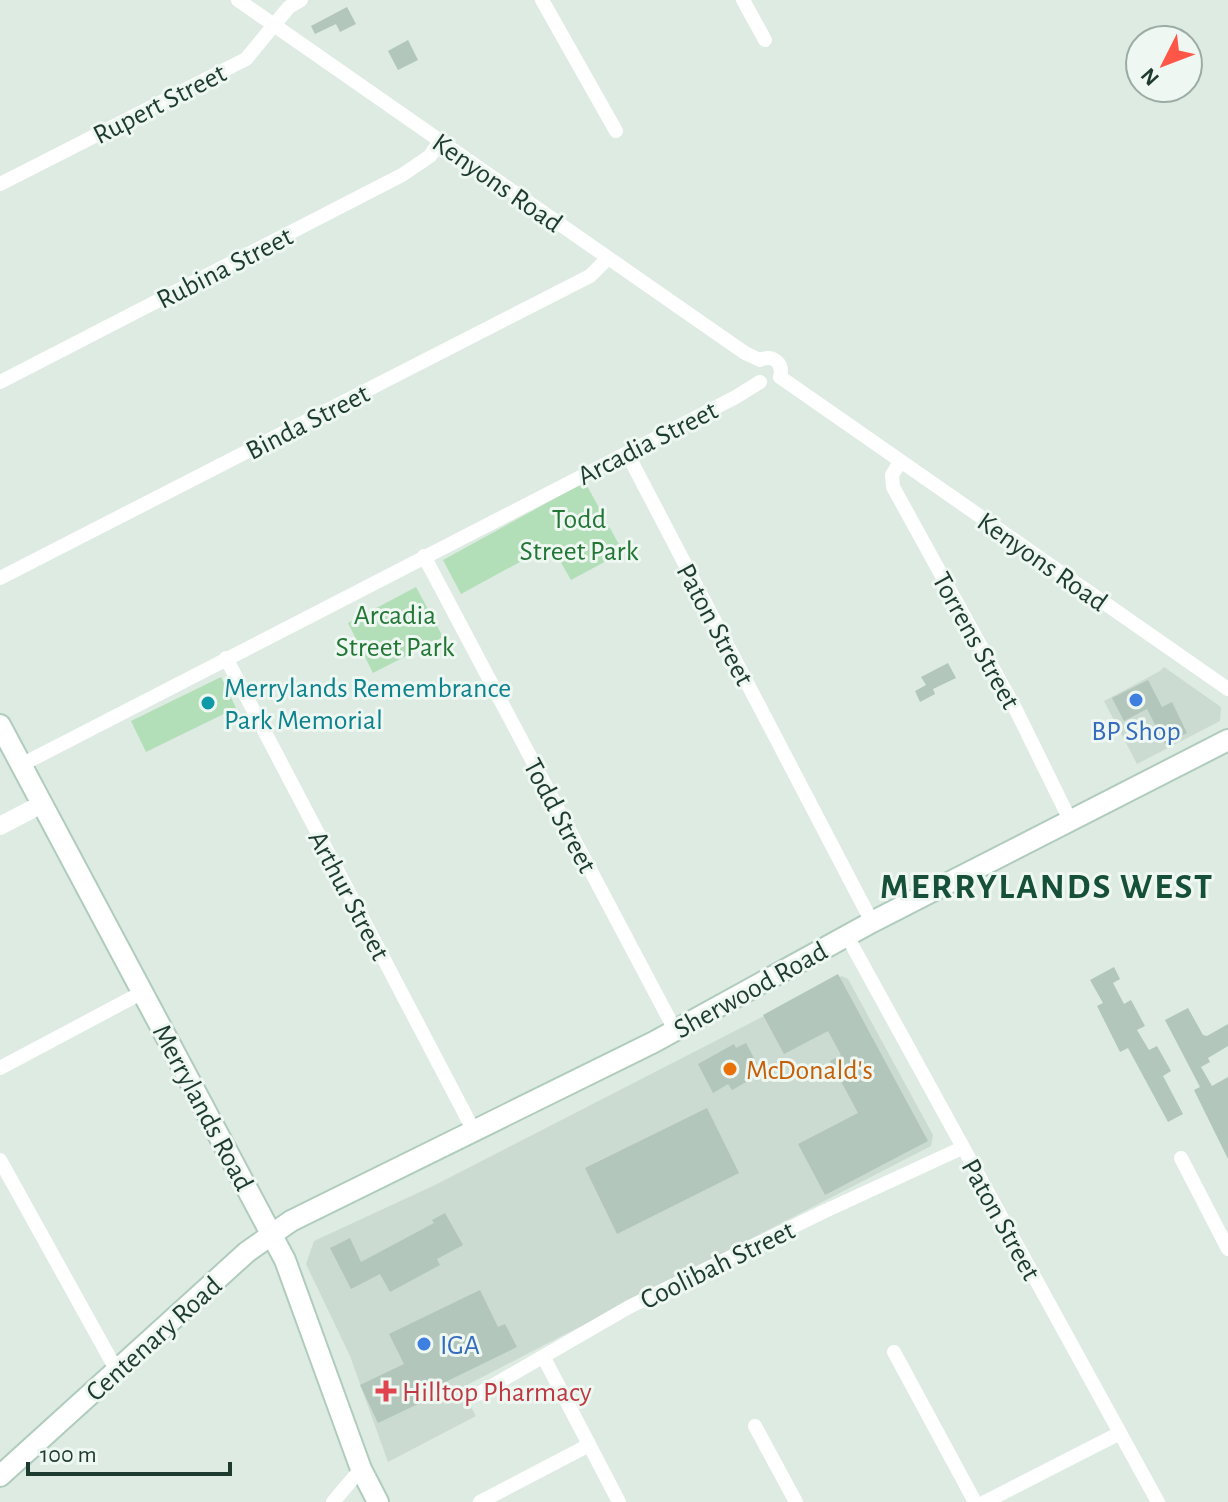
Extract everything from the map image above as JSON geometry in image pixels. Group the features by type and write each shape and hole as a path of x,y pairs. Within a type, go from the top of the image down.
{"main road":[{"name":"Merrylands Road","path":"0,725 285,1260 361,1469 378,1502"},
{"name":"Sherwood Road","path":"272,1235 291,1221 475,1133 675,1030 872,922 1228,740"},
{"name":"Centenary Road","path":"0,1476 247,1252 272,1235"}],"street":[{"name":"Kenyons Road","path":"238,0 745,353 760,360"},
{"name":"Rupert Street","path":"0,184 246,59 289,7 301,0"},
{"path":"542,0 616,131"},
{"path":"743,0 765,40"},
{"name":"Rubina Street","path":"0,382 402,175 430,156 440,141"},
{"name":"Binda Street","path":"0,578 590,276 608,258"},
{"path":"769,358 777,361 781,368 780,377 771,384 760,382 755,371 760,360 769,358"},
{"name":"Kenyons Road","path":"780,377 1228,689"},
{"name":"Arcadia Street","path":"21,765 760,382"},
{"name":"Paton Street","path":"627,453 872,922"},
{"name":"Torrens Street","path":"900,462 892,475 893,487 1017,712 1070,820"},
{"name":"Todd Street","path":"424,556 675,1030"},
{"name":"Arthur Street","path":"226,658 475,1133"},
{"path":"0,826 42,804"},
{"name":"Paton Street","path":"847,936 1158,1502"},
{"path":"0,1068 143,992"},
{"name":"Coolibah Street","path":"478,1394 629,1307 962,1148"},
{"path":"1181,1158 1228,1249"},
{"path":"0,1160 117,1371"},
{"path":"894,1352 975,1502"},
{"path":"544,1358 619,1502"},
{"path":"755,1426 796,1502"},
{"path":"985,1502 1120,1433"},
{"path":"480,1502 589,1445"},
{"path":"335,1500 361,1469"}],"shaded area":[{"path":"1164,667 1221,707 1220,721 1137,764 1104,701"},
{"path":"842,976 848,979 933,1135 931,1146 461,1388 476,1416 388,1462 350,1356 306,1264 314,1241 435,1185"}],"green space":[{"name":"Todd Street Park","path":"585,482 623,552 571,580 551,545 461,594 443,560"},
{"name":"Arcadia Street Park","path":"416,587 443,637 373,673 348,623"},
{"path":"221,677 236,708 146,752 131,721"}],"building":[{"path":"347,7 356,24 340,32 336,24 315,34 311,26"},
{"path":"408,40 418,60 398,70 388,51"},
{"path":"948,663 956,678 933,689 935,694 920,702 915,691 926,685 921,677"},
{"path":"1148,680 1162,707 1172,702 1187,733 1165,744 1147,709 1124,721 1112,698"},
{"path":"1114,967 1120,979 1113,983 1124,1004 1131,1000 1145,1026 1137,1030 1149,1050 1157,1046 1171,1071 1163,1076 1183,1114 1168,1122 1128,1048 1120,1052 1097,1006 1103,1003 1090,980"},
{"path":"838,974 928,1141 825,1195 798,1144 858,1113 830,1061 841,1055 828,1031 784,1054 763,1015"},
{"path":"1188,1008 1203,1035 1207,1036 1228,1024 1228,1046 1208,1058 1210,1062 1201,1067 1212,1086 1228,1077 1228,1159 1194,1090 1200,1087 1165,1020"},
{"name":"McDonald's","path":"746,1043 762,1073 732,1090 728,1084 713,1093 698,1064 734,1044 736,1048"},
{"path":"707,1108 739,1173 617,1234 585,1168"},
{"path":"445,1213 463,1245 437,1259 440,1265 390,1292 380,1274 351,1289 330,1248 350,1238 361,1262 434,1223 432,1220"},
{"path":"480,1290 498,1327 505,1324 517,1347 435,1387 439,1394 378,1423 360,1385 404,1364 389,1334"}],"place":[{"name":"BP Shop","path":"1136,700"},
{"name":"Merrylands Remembrance Park Memorial","path":"208,703"},
{"name":"McDonald's","path":"730,1069"},
{"name":"IGA","path":"424,1344"},
{"name":"Hilltop Pharmacy","path":"386,1391"}],"district":[{"name":"MERRYLANDS WEST","path":"1047,885"}]}
